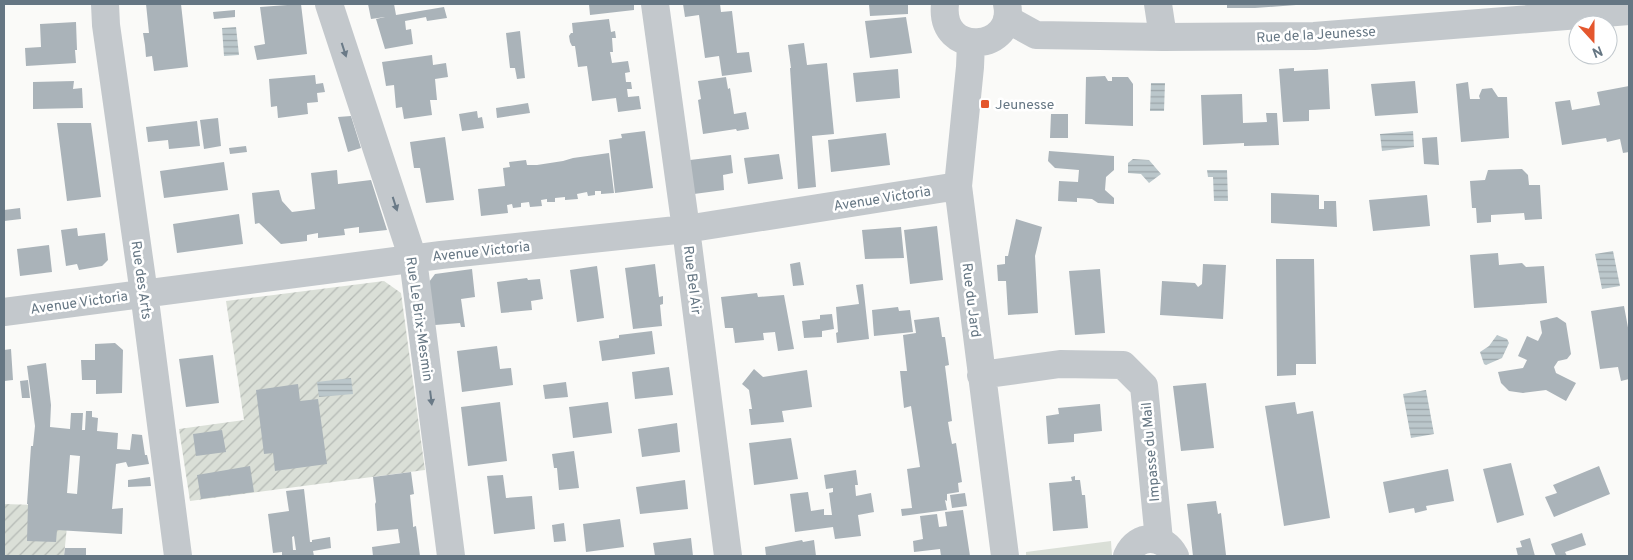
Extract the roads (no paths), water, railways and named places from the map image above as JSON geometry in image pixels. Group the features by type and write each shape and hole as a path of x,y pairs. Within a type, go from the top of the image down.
{"street":[{"name":"Rue des Arts","path":"105,4 106,26 144,293 178,556"},
{"name":"Rue Le Brix-Mesmin","path":"329,4 413,259 451,556"},
{"name":"Rue Bel Air","path":"655,4 728,556"},
{"path":"945,4 944,13 949,28 961,39 971,43 990,40 997,35 1004,27 1007,11"},
{"path":"1158,4 1163,37"},
{"name":"Rue de la Jeunesse","path":"1007,11 1036,35 1163,37 1314,36 1629,10"},
{"name":"Rue du Jard","path":"971,43 958,186 1005,556"},
{"name":"Avenue Victoria","path":"4,312 413,259 686,229 958,186"},
{"name":"Impasse du Mail","path":"981,375 1060,364 1123,365 1144,386 1167,548"},
{"name":"Impasse du Mail","path":"1128,556 1135,545 1142,540 1150,539 1167,548"}],"place":[{"name":"Jeunesse","path":"985,104"}]}
